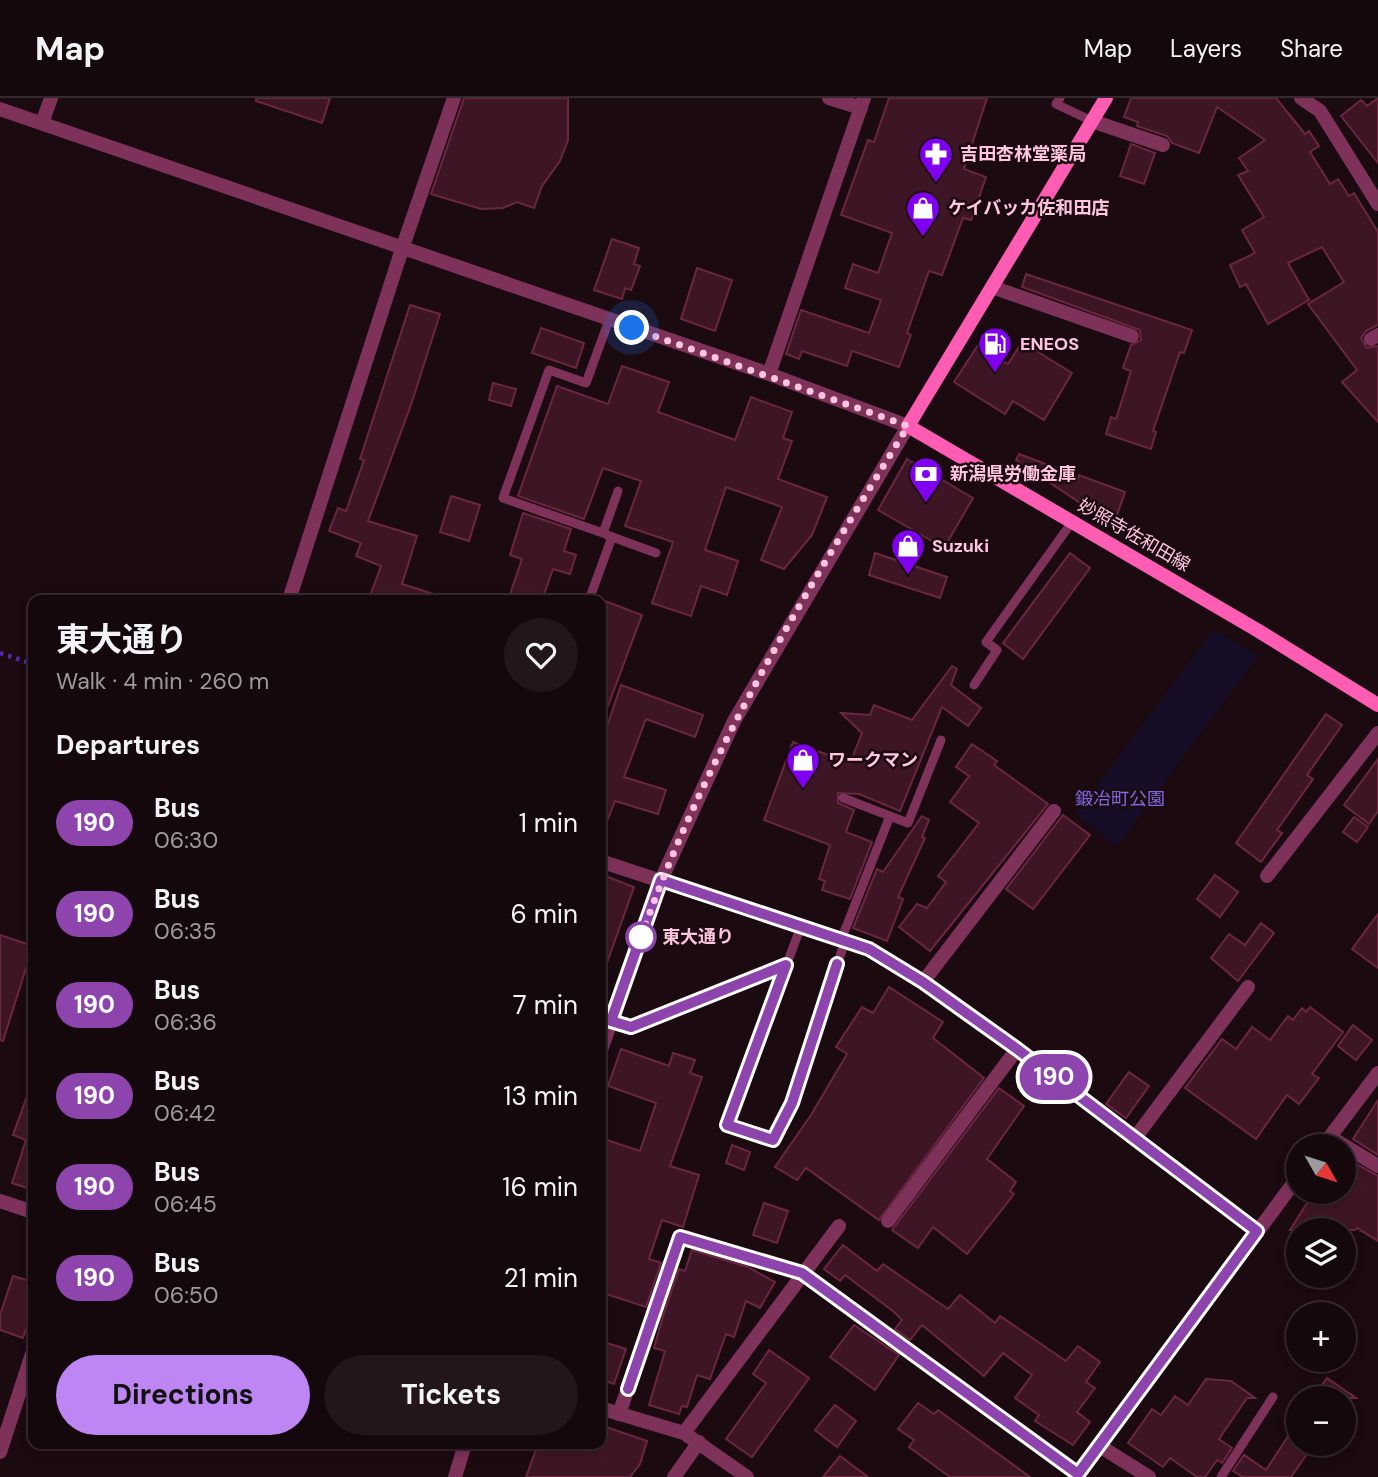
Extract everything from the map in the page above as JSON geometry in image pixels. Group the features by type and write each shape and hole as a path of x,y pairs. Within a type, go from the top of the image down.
{"main road":[{"path":"908,426 1106,98"},
{"name":"妙照寺佐和田線","path":"908,426 1378,705"}],"street":[{"path":"42,123 51,98"},
{"path":"291,595 402,249 454,98"},
{"path":"769,374 862,103 829,98"},
{"path":"1301,98 1324,104 1378,204"},
{"path":"0,109 769,374 908,426 734,721 661,880 606,1036"},
{"path":"1092,121 1164,145"},
{"path":"992,287 1132,336"},
{"path":"1267,876 1378,733"},
{"path":"923,982 1054,811"},
{"path":"606,863 869,949 923,982 1017,1049 1257,1231"},
{"path":"1135,1138 1248,987"},
{"path":"888,1221 1017,1049"},
{"path":"1332,1134 1378,1073"},
{"path":"1356,1156 1378,1166"},
{"path":"619,1415 680,1237 802,1273 1077,1476 1098,1444 1286,1193"},
{"path":"0,1200 28,1210"},
{"path":"684,1433 839,1226"},
{"path":"0,1452 28,1366"},
{"path":"606,1410 684,1433 747,1477"},
{"path":"674,1477 699,1442"},
{"path":"1098,1444 1149,1477"},
{"path":"454,1477 464,1449"}],"lane":[{"path":"1060,98 1056,104 1092,121"},
{"path":"609,320 586,383 549,370 503,498 656,553"},
{"path":"590,595 618,491"},
{"path":"974,684 998,650 986,642 1072,522"},
{"path":"843,798 908,823 941,740"},
{"path":"801,926 727,1125 773,1140 792,1103 843,941 890,816"},
{"path":"611,1021 631,1027 786,965"},
{"path":"1221,1477 1273,1397"}],"path":[{"path":"0,653 28,662"}],"green space":[{"name":"鍛冶町公園","path":"1214,630 1258,656 1117,846 1076,814"}],"building":[{"path":"256,98 330,98 322,123 256,101"},
{"path":"464,98 568,98 568,140 560,161 542,186 534,208 517,202 503,208 481,209 431,194"},
{"path":"889,98 987,98 964,169 986,177 971,220 963,218 942,275 929,271 907,333 911,335 899,367 852,351 847,366 802,351 799,359 786,354 801,310 869,333 881,300 845,288 853,264 878,273 892,233 841,215 868,140 874,142"},
{"path":"1131,98 1276,98 1305,134 1309,131 1319,146 1310,152 1330,184 1338,179 1349,196 1354,193 1378,232 1378,325 1366,331 1361,338 1367,348 1378,346 1378,422 1342,382 1357,370 1308,304 1344,282 1322,247 1288,263 1309,300 1268,324 1246,284 1240,287 1230,265 1255,253 1242,230 1264,217 1238,175 1248,171 1239,158 1265,140 1217,107 1199,153 1172,143 1167,136 1137,126 1138,122 1124,117"},
{"path":"1378,98 1378,163 1341,116 1361,100 1367,106"},
{"path":"1131,144 1155,153 1144,184 1120,176"},
{"path":"612,239 639,248 634,264 640,266 631,290 625,288 622,299 594,290"},
{"path":"697,268 732,280 715,331 681,319"},
{"path":"1026,274 1192,330 1184,353 1180,352 1153,431 1156,432 1151,449 1106,434 1111,417 1116,419 1131,371 1123,368 1131,345 1141,340 1140,330 1022,287"},
{"path":"410,305 440,314 411,405 368,521 417,536 402,584 437,595 370,595 381,566 356,556 361,543 329,531 338,508 346,511 364,460 360,459"},
{"path":"541,328 584,343 576,368 532,353"},
{"path":"1022,342 1072,373 1044,420 1013,401 1005,414 954,382 978,345 1008,364"},
{"path":"622,366 669,382 658,412 735,440 751,397 792,412 783,438 792,441 778,479 827,497 812,535 784,569 761,560 782,507 726,487 705,550 738,561 727,595 701,586 691,616 652,603 673,542 625,526 641,481 603,468 584,519 518,496 557,386 608,404"},
{"path":"493,383 516,389 511,406 489,400"},
{"path":"1019,454 1059,469 1077,481 1079,475 1125,492 1117,515 1102,509 1098,515 1016,460"},
{"name":"新潟県労働金庫","path":"907,459 973,498 944,548 878,510"},
{"path":"451,496 480,505 469,541 440,532"},
{"path":"523,513 571,529 564,551 576,555 570,574 553,569 544,595 510,595 522,559 510,555"},
{"name":"Suzuki","path":"875,553 947,577 940,598 869,575"},
{"path":"1070,553 1090,568 1023,659 1003,643"},
{"path":"606,601 642,615 606,711"},
{"path":"952,666 957,669 951,685 981,708 968,726 942,707 900,811 859,794 838,793 838,803 854,810 846,832 872,842 850,899 822,890 825,881 819,879 830,845 764,820 793,742 850,763 862,733 841,713 870,715 874,705 912,720"},
{"path":"621,685 703,715 695,737 646,719 624,777 666,790 658,814 615,801 606,824 606,729"},
{"path":"1326,714 1342,725 1307,775 1313,779 1277,830 1282,833 1261,862 1236,843"},
{"path":"972,744 997,761 994,765 1048,804 930,951 899,927 917,904 927,908 946,882 938,876 979,823 950,802 969,776 956,767"},
{"path":"1378,759 1378,811 1369,824 1344,805"},
{"path":"1063,815 1090,835 1033,909 1006,889"},
{"path":"922,816 929,820 922,837 925,838 898,897 903,899 887,941 853,928 877,869 883,872"},
{"path":"1354,817 1368,827 1357,842 1343,832"},
{"path":"1215,875 1238,892 1220,917 1197,899"},
{"path":"606,876 634,887 606,966"},
{"path":"1378,914 1378,968 1352,949"},
{"path":"1261,923 1274,933 1238,981 1211,958 1229,934 1245,945"},
{"path":"0,935 28,944 28,962 3,1041 0,1040"},
{"path":"889,987 943,1022 933,1038 984,1078 879,1220 806,1168 797,1180 775,1167 811,1115 847,1054 836,1047 862,1007 873,1013"},
{"path":"1310,1007 1343,1032 1312,1074 1319,1078 1299,1104 1287,1095 1256,1139 1185,1088 1222,1039 1236,1049 1252,1027 1270,1040 1288,1016 1293,1020 1302,1008 1306,1012"},
{"path":"1353,1025 1372,1040 1356,1060 1338,1046"},
{"path":"621,1049 669,1066 673,1053 695,1060 690,1073 702,1077 670,1166 699,1175 683,1227 662,1220 649,1259 661,1263 646,1307 606,1294 606,1140 640,1151 656,1103 608,1086"},
{"path":"1129,1072 1149,1086 1126,1118 1106,1104"},
{"path":"999,1088 1024,1106 987,1159 1016,1182 1010,1191 1014,1194 967,1254 933,1227 918,1248 892,1230"},
{"path":"28,1093 28,1188 12,1183 26,1140 13,1135"},
{"path":"1378,1100 1378,1155 1356,1141 1356,1134"},
{"path":"732,1145 750,1152 744,1170 726,1163"},
{"path":"1356,1164 1378,1176 1378,1241 1356,1229 1356,1218 1298,1218 1306,1204 1356,1204"},
{"path":"764,1203 788,1211 777,1243 753,1235"},
{"path":"843,1245 877,1271 883,1264 948,1309 960,1295 995,1323 1000,1316 1066,1361 1078,1346 1100,1362 1086,1382 1095,1388 1077,1412 1090,1422 1073,1445 1035,1421 1039,1415 1015,1398 1032,1375 1003,1353 984,1376 922,1325 910,1340 895,1329 902,1320 894,1312 845,1275 840,1281 824,1269"},
{"path":"692,1250 748,1267 775,1282 760,1308 746,1301 734,1337 726,1334 710,1379 697,1375 687,1407 682,1406 679,1414 649,1405 665,1351 654,1348 679,1269 685,1271"},
{"path":"13,1276 28,1280 28,1322 23,1338 0,1330 0,1315"},
{"path":"854,1325 899,1355 875,1390 830,1357"},
{"path":"606,1343 626,1349 614,1384 606,1381"},
{"path":"769,1350 809,1378 752,1457 726,1439 766,1383 753,1374"},
{"path":"1327,1378 1339,1386 1321,1386"},
{"path":"1206,1379 1231,1381 1255,1398 1247,1398 1219,1439 1232,1448 1222,1463 1217,1460 1205,1477 1197,1477 1170,1458 1163,1467 1128,1443 1152,1409 1161,1415 1175,1396 1188,1405"},
{"path":"918,1403 934,1414 938,1410 1030,1477 950,1477 909,1447 914,1440 898,1429"},
{"path":"835,1405 856,1421 837,1447 815,1430"},
{"path":"606,1427 647,1441 640,1464 630,1477 526,1477 536,1449 606,1449"},
{"path":"1286,1439 1286,1456 1306,1456 1291,1477 1243,1477 1233,1471 1244,1455 1266,1470"},
{"path":"840,1456 868,1477 823,1477"}],"bus line":[{"name":"190","path":"628,1389 680,1237 802,1273 1078,1474 1257,1231 1017,1049 923,982 869,949 661,880 611,1021 631,1027 786,965 727,1125 773,1140 792,1103 837,964"}],"place":[{"name":"吉田杏林堂薬局","path":"936,184"},
{"name":"ケイバッカ佐和田店","path":"923,238"},
{"name":"ENEOS","path":"995,374"},
{"name":"新潟県労働金庫","path":"926,504"},
{"name":"Suzuki","path":"908,576"},
{"name":"ワークマン","path":"803,790"},
{"name":"東大通り","path":"641,937"}],"route":[{"path":"632,328 769,374 908,426 734,721 661,880 641,937"}]}
